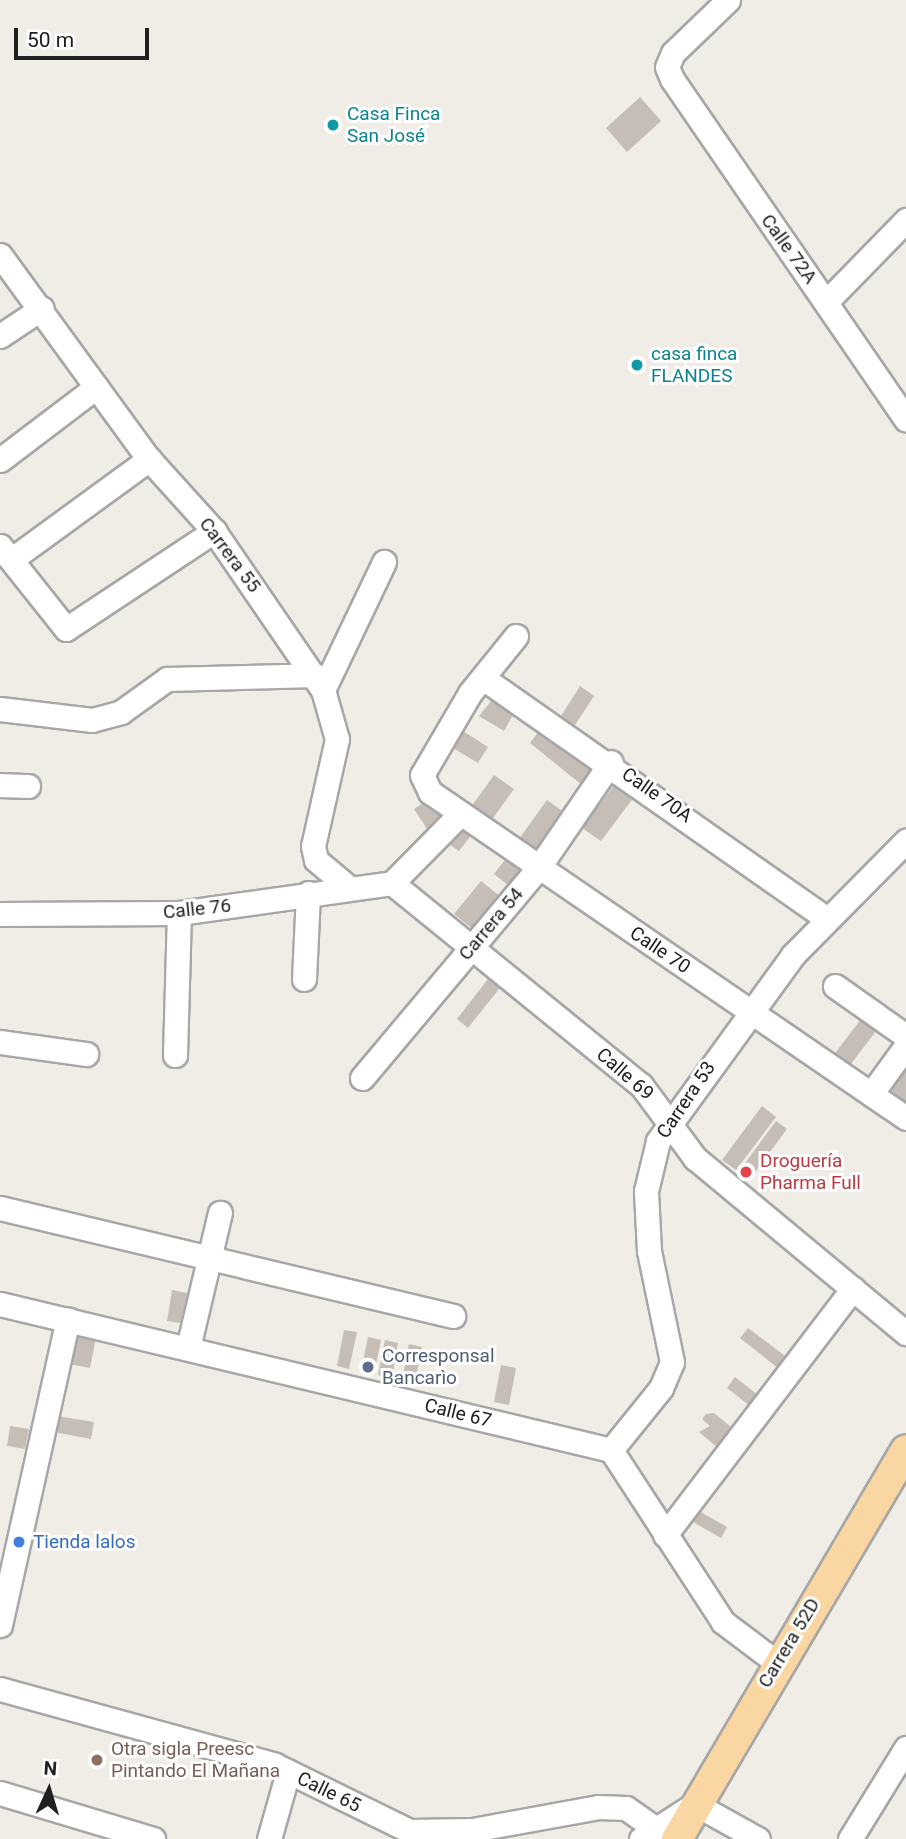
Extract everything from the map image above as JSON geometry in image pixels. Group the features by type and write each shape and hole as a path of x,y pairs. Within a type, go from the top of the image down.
{"main road":[{"name":"Carrera 52D","path":"658,1836 695,1804 776,1662 904,1458"}],"street":[{"name":"Calle 72A","path":"728,0 673,53 667,67 672,79 906,419"},
{"path":"827,302 906,220"},
{"name":"Carrera 55","path":"0,255 42,308 149,459 214,530 319,682 337,739 313,846 316,860 346,886"},
{"path":"0,336 42,308"},
{"path":"0,460 96,387"},
{"path":"149,459 6,552 66,629 214,530"},
{"path":"0,709 92,720 121,712 167,679 319,682 384,562"},
{"path":"483,678 516,636"},
{"name":"Calle 70A","path":"483,678 611,762 826,918"},
{"name":"Calle 70","path":"483,678 422,775 443,806 539,867 906,1118"},
{"name":"Carrera 54","path":"362,1079 539,867 611,762"},
{"path":"0,785 28,786"},
{"path":"392,883 459,815"},
{"name":"Carrera 53","path":"611,1451 661,1388 672,1362 649,1251 646,1191 668,1122 748,1011 826,918 906,841"},
{"name":"Calle 76","path":"0,914 179,914 346,886 392,883"},
{"name":"Calle 69","path":"392,883 641,1086 695,1158 906,1333"},
{"path":"304,979 308,893"},
{"path":"176,1055 179,914"},
{"path":"835,986 906,1036"},
{"path":"0,1042 86,1054"},
{"path":"870,1094 906,1046"},
{"path":"0,1208 453,1316"},
{"path":"188,1348 220,1213"},
{"path":"665,1535 853,1288"},
{"name":"Calle 67","path":"0,1304 611,1451"},
{"path":"0,1625 4,1588 68,1319"},
{"path":"611,1451 723,1622 776,1662"},
{"name":"Calle 65","path":"0,1689 288,1772 378,1829 471,1834 598,1807 626,1808 658,1836"},
{"path":"850,1839 906,1748"},
{"path":"269,1839 288,1772"},
{"path":"0,1793 153,1839"},
{"path":"695,1804 758,1839"}],"building":[{"path":"640,97 661,121 627,152 606,128"},
{"path":"580,686 594,696 575,725 561,716"},
{"path":"492,700 514,713 504,731 479,716"},
{"path":"541,728 600,773 588,790 530,743"},
{"path":"463,731 488,747 478,763 453,748"},
{"path":"494,775 514,789 491,821 471,807"},
{"path":"615,784 637,793 601,841 582,828"},
{"path":"547,800 565,813 540,848 530,847 519,839"},
{"path":"426,801 444,819 429,832 414,809"},
{"path":"466,829 472,834 459,851 450,845"},
{"path":"507,857 523,875 513,889 494,874"},
{"path":"481,881 501,897 474,930 454,914"},
{"path":"491,975 503,984 468,1028 457,1019"},
{"path":"864,1015 879,1027 848,1068 833,1056"},
{"path":"906,1067 906,1106 889,1096"},
{"path":"762,1106 776,1117 736,1170 722,1160"},
{"path":"776,1121 787,1129 748,1182 737,1174"},
{"path":"172,1290 187,1293 181,1323 167,1321"},
{"path":"748,1328 788,1358 779,1369 740,1338"},
{"path":"344,1330 357,1332 349,1369 337,1366"},
{"path":"78,1334 96,1337 90,1368 69,1364"},
{"path":"368,1337 381,1340 374,1374 361,1371"},
{"path":"385,1340 398,1343 392,1378 378,1375"},
{"path":"409,1344 422,1347 415,1382 402,1380"},
{"path":"501,1365 516,1368 509,1405 494,1402"},
{"path":"735,1377 758,1395 750,1406 727,1388"},
{"path":"714,1413 736,1431 718,1448 699,1432 710,1426 702,1419 706,1414"},
{"path":"57,1416 94,1422 91,1439 54,1432"},
{"path":"10,1426 29,1429 25,1449 7,1446"},
{"path":"692,1507 727,1527 721,1538 686,1518"}],"place":[{"name":"Casa Finca San José","path":"333,125"},
{"name":"casa finca FLANDES","path":"637,365"},
{"name":"Droguería Pharma Full","path":"746,1172"},
{"name":"Corresponsal Bancarìo","path":"368,1367"},
{"name":"Tienda lalos","path":"19,1542"},
{"name":"Otra sigla Preesc Pintando El Mañana","path":"97,1760"}]}
